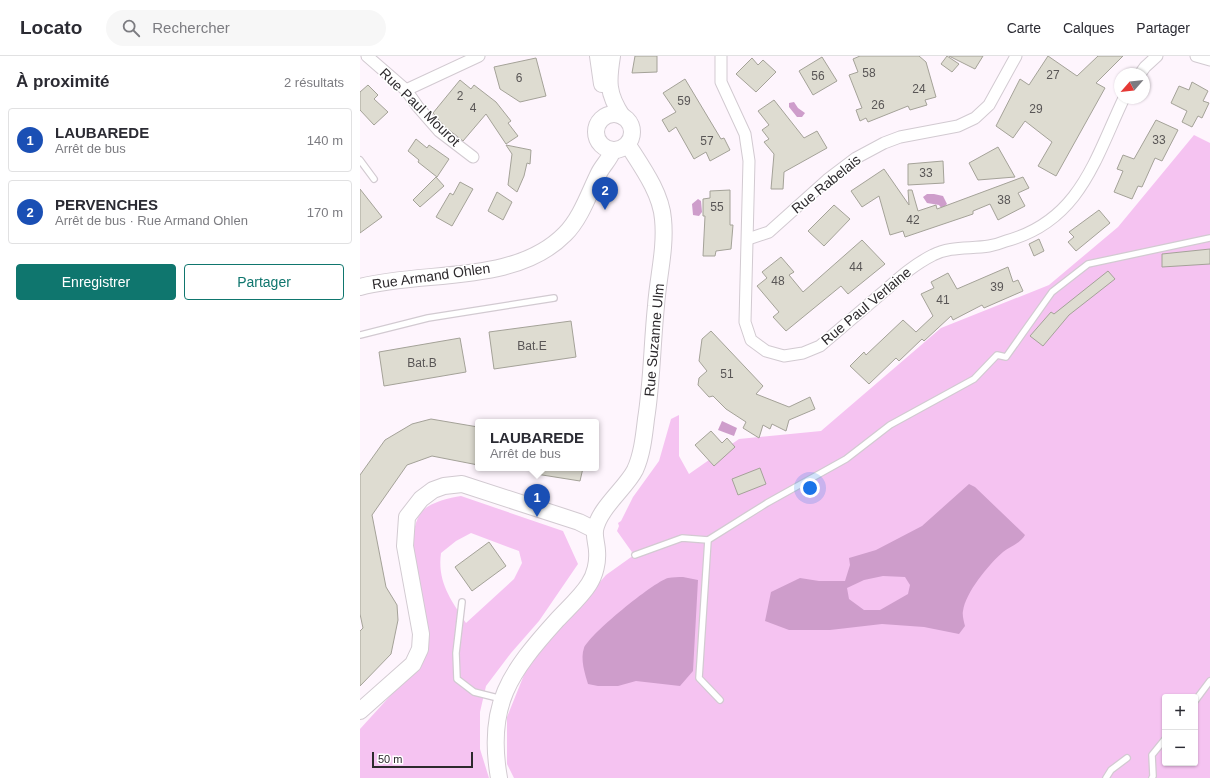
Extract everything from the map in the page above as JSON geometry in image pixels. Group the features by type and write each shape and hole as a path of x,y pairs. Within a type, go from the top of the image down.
{"main road":[{"path":"598,56 604,98 602,118"},
{"path":"612,56 608,70 609,84 612,98 622,116"},
{"path":"612,114 622,116 627,119 632,128 631,138 614,146 596,134 598,123 602,118 612,114"},
{"name":"Rue Armand Ohlen","path":"360,287 396,280 480,271 526,260 550,247 566,234 576,219 614,146"},
{"name":"Rue Suzanne Ulm","path":"595,530 610,502 635,470 644,439 649,402 662,246 663,219 658,200 650,181 614,146"},
{"path":"360,711 413,664 420,649 421,634 405,546 407,517 421,499 433,490 444,486 462,484 579,522 595,530 596,563 589,584 527,653 518,666 502,699 498,710 494,754 499,778"}],"street":[{"name":"Rue Paul Mourot","path":"368,56 406,90 440,131 473,157"},
{"path":"406,90 464,59 479,56"},
{"name":"Rue Paul Verlaine","path":"721,56 721,82 745,134 750,161 748,239 745,265 745,322 752,340 766,351 784,356 803,353 820,346 916,264 934,254 956,249 988,246 1020,238 1041,227 1062,210 1078,193 1091,172 1121,104"},
{"name":"Rue Rabelais","path":"748,239 769,232 827,180 856,158 884,143 900,137 958,126 975,118 989,105 1016,56"},
{"path":"1144,68 1157,56"},
{"path":"1196,56 1210,60"}],"lane":[{"path":"360,160 374,179"},
{"path":"635,555 682,538 708,540 767,503 846,459 890,425 974,379 997,355 1006,357 1052,292 1088,264 1210,238"},
{"path":"360,335 428,318 554,298"},
{"path":"708,540 699,678 720,700"},
{"path":"462,602 456,653 457,679 474,692 502,699"},
{"path":"1198,697 1210,681"},
{"path":"1152,778 1152,755 1162,743"},
{"path":"1106,778 1111,770 1127,758"}],"shaded area":[{"path":"794,102 798,108 805,113 802,117 797,117 789,107 789,103"},
{"path":"1194,135 1210,143 1210,778 514,778 507,764 507,717 528,665 606,575 634,555 617,531 619,526 618,523 621,521 633,497 659,461 671,419 679,415 679,456 689,474 739,439 821,431 941,328 1049,285 1118,227"},
{"path":"927,194 943,196 947,204 942,209 939,205 927,203 923,197"},
{"path":"698,199 701,201 702,212 699,216 693,215 692,204"},
{"path":"722,421 737,428 734,436 718,430"},
{"path":"969,484 975,487 1025,535 1021,540 997,557 978,579 965,604 963,616 965,626 959,634 924,627 882,624 830,630 789,630 765,621 771,592 800,578 819,581 845,581 850,565 849,558 876,550 922,526","holes":["883,576 905,577 910,585 908,594 880,610 864,610 849,599 847,588 864,580"]},
{"path":"461,496 563,531 578,564 539,621 511,653 486,686 480,712 480,749 489,778 360,778 360,729 421,662 412,564 412,544 415,527 423,510 438,502","holes":["471,533 519,551 522,563 514,579 466,623 450,598 443,582 440,563 441,553 456,541"]},
{"path":"683,577 698,580 693,671 680,686 636,681 618,686 598,686 588,684 583,666 583,652 589,641 609,621 649,589 668,578"}],"building":[{"path":"635,56 657,56 657,72 632,73"},
{"path":"860,56 919,56 926,62 936,97 925,100 927,105 910,110 908,106 868,122 866,118 860,121 856,110 862,108 849,75 858,72 853,59"},
{"path":"947,56 959,64 952,72 941,64"},
{"path":"949,56 983,56 975,69"},
{"path":"1048,56 1077,76 1098,56 1123,56 1096,83 1105,88 1056,176 1038,166 1052,142 1025,121 1013,138 996,126 1020,79 1029,85"},
{"path":"822,57 837,81 813,95 799,71"},
{"path":"536,58 546,96 520,102 500,89 494,67"},
{"path":"752,58 758,65 763,60 776,72 756,92 736,74"},
{"path":"685,79 721,139 724,138 730,150 710,161 706,152 694,159 676,127 669,132 662,120 676,112 663,93"},
{"path":"460,80 471,89 474,85 496,102 511,121 508,123 518,136 506,144 486,114 463,141 444,126 433,113"},
{"path":"1192,82 1208,91 1203,101 1209,103 1202,118 1198,116 1192,127 1182,122 1187,111 1171,103 1179,86 1189,90"},
{"path":"368,85 378,95 374,99 388,112 374,125 360,110 360,92"},
{"path":"774,100 804,138 817,131 827,148 784,172 783,189 771,189 774,154 764,142 769,139 762,130 769,125 758,111"},
{"path":"1156,120 1178,130 1162,161 1155,158 1142,187 1138,186 1132,199 1114,192 1123,171 1117,169 1123,155 1134,159"},
{"path":"416,139 427,148 429,145 449,159 437,177 418,162 419,160 408,151"},
{"path":"506,145 531,150 530,164 527,163 524,176 517,192 508,185 512,154"},
{"path":"998,147 1015,177 978,180 969,163"},
{"path":"943,161 944,183 908,185 908,164"},
{"path":"884,169 909,205 908,190 912,190 918,211 936,205 937,209 1023,177 1029,188 1018,193 1025,206 998,220 990,204 973,211 973,214 905,237 903,231 890,235 879,196 862,207 851,191"},
{"path":"436,177 444,186 420,207 413,200"},
{"path":"460,182 473,189 452,226 436,217 450,193 453,195"},
{"path":"360,189 382,217 360,233"},
{"path":"730,190 730,225 733,225 731,249 716,251 715,256 703,256 705,216 703,216 703,199 710,198 710,191"},
{"path":"497,192 512,202 503,220 488,211"},
{"path":"834,205 850,219 824,246 808,231"},
{"path":"1099,210 1110,223 1076,251 1068,242 1074,237 1069,232"},
{"path":"1039,239 1044,251 1034,256 1029,244"},
{"path":"862,240 885,264 848,294 841,286 786,331 773,317 779,312 757,286 767,278 762,272 781,257 794,272 789,275 803,292"},
{"path":"1210,249 1210,264 1162,267 1162,254"},
{"path":"1008,267 1013,282 1018,280 1023,291 984,308 982,305 953,320 951,316 924,341 922,339 899,361 896,358 869,384 850,366 864,352 866,355 903,320 916,332 933,316 921,294 934,288 931,282 948,273 957,289"},
{"path":"1108,271 1115,279 1069,315 1043,346 1030,336 1051,312 1054,314"},
{"path":"571,321 576,357 494,369 489,332"},
{"path":"711,331 763,386 756,394 789,407 810,397 815,409 789,420 786,431 772,424 770,429 763,425 759,438 743,428 746,422 726,409 713,396 709,397 698,385 699,378 707,371 699,361 702,339"},
{"path":"460,338 466,372 384,386 379,352"},
{"path":"431,419 475,426 475,464 432,456 407,465 372,515 386,587 397,605 398,620 391,654 360,686 360,631 363,628 360,614 360,475 385,440 412,424"},
{"path":"711,431 722,443 727,438 735,447 714,466 695,445"},
{"path":"760,468 766,484 738,495 732,479"},
{"path":"536,471 582,471 580,481 536,474"},
{"path":"489,542 506,566 472,591 455,567"}],"place":[{"name":"PERVENCHES","path":"605,210"},
{"name":"LAUBAREDE","path":"537,517"}]}
